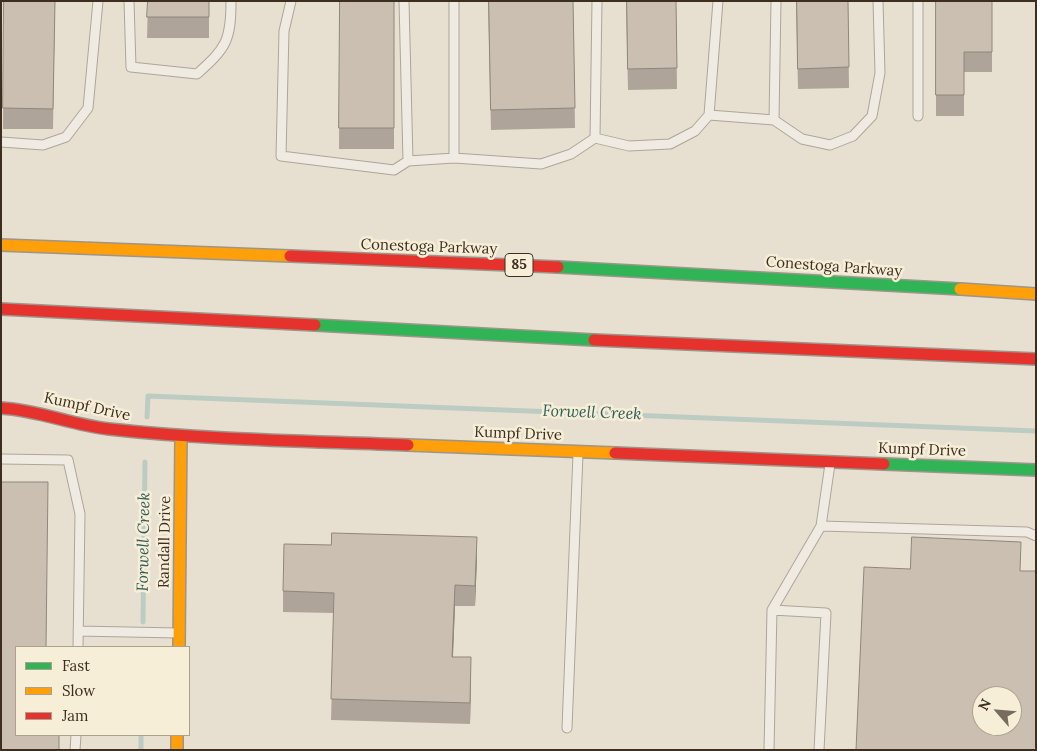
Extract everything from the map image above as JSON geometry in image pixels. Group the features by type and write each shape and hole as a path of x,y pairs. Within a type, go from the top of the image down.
{"main road":[{"name":"Conestoga Parkway","path":"1,245 662,271 1036,294"},
{"path":"1,309 680,344 1036,359"},
{"name":"Kumpf Drive","path":"1,408 22,409 106,429 182,436 1036,470"},
{"name":"Randall Drive","path":"178,646 182,436"},
{"path":"177,736 177,750"}],"lane":[{"path":"1,142 43,145 66,137 88,108 98,1"},
{"path":"129,1 131,67 197,74 219,54 231,29 231,1"},
{"path":"291,1 284,32 280,156 394,170 408,162 454,158 541,164 571,154 594,138 629,146 670,144 695,131 709,115 718,1"},
{"path":"404,1 408,162"},
{"path":"454,1 454,158"},
{"path":"594,138 597,1"},
{"path":"774,120 776,1"},
{"path":"709,115 774,120 802,139 830,145 853,136 872,116 880,73 878,1"},
{"path":"918,1 918,116"},
{"path":"567,728 578,452"},
{"path":"1,459 68,460 80,514 78,646"},
{"path":"769,750 772,610 822,526 830,461"},
{"path":"822,526 1027,532 1036,536"},
{"path":"772,610 826,612 820,750"},
{"path":"78,631 179,633"},
{"path":"75,750 76,736"}],"building":[{"path":"4,1 55,1 53,109 3,108"},
{"path":"148,1 209,1 209,17 147,17"},
{"path":"340,1 394,1 394,128 339,128"},
{"path":"489,1 573,1 575,108 491,110"},
{"path":"627,1 676,1 677,68 628,69"},
{"path":"797,1 848,1 849,67 798,69"},
{"path":"936,1 992,1 992,52 964,52 964,95 936,95"},
{"path":"1,482 48,482 46,646 15,646 15,736 59,736 59,750 1,750"},
{"path":"332,533 477,537 475,586 455,585 452,657 471,657 470,703 331,699 334,593 283,591 284,544 331,545"},
{"path":"912,537 1021,542 1020,571 1036,571 1036,750 856,750 864,567 910,569"}],"waterway":[{"name":"Forwell Creek","path":"147,417 148,396 1036,431"},
{"name":"Forwell Creek","path":"143,622 145,462"},
{"name":"Forwell Creek","path":"141,736 141,750"}],"traffic: fast":[{"path":"558,267 960,289"},
{"path":"315,325 594,340"},
{"path":"884,464 1036,470"}],"traffic: slow":[{"path":"1,245 290,256"},
{"path":"960,289 1036,294"},
{"path":"179,646 181,436"},
{"path":"408,445 615,453"},
{"path":"177,736 177,750"}],"traffic: jam":[{"path":"290,256 558,267"},
{"path":"1,309 315,325"},
{"path":"594,340 1036,359"},
{"path":"1,408 15,409 95,427 146,433 258,440 408,445"},
{"path":"615,453 884,464"}]}
